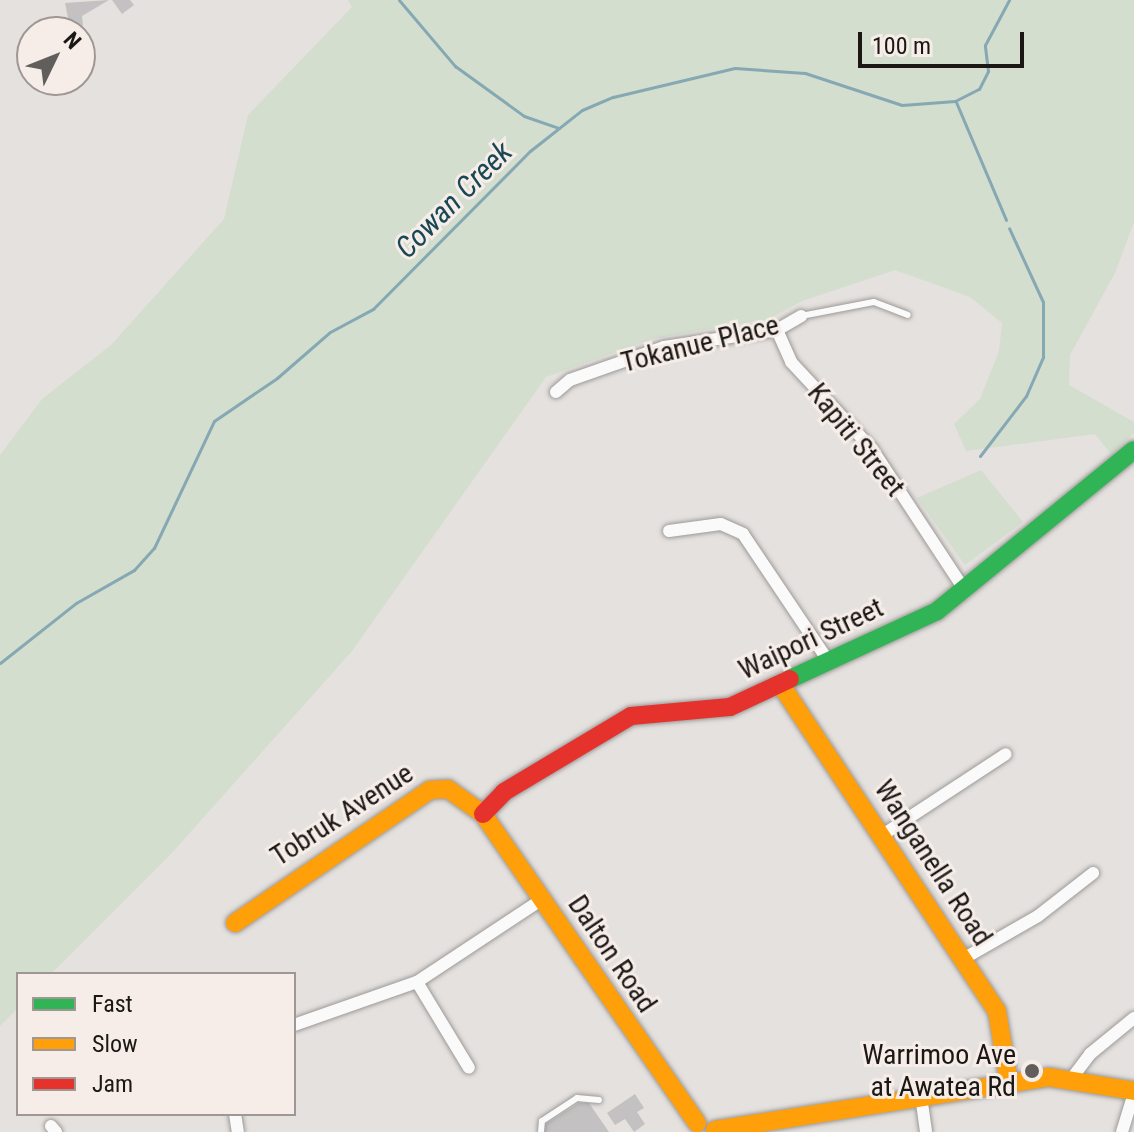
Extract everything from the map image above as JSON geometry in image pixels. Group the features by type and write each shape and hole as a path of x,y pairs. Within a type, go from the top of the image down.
{"street":[{"name":"Tokanue Place","path":"556,392 570,380 664,347 777,330 801,316"},
{"name":"Kapiti Street","path":"777,330 791,362 872,449 964,589"},
{"name":"Waipori Street","path":"483,814 504,792 631,716 712,712 781,685 937,611 1134,450"},
{"path":"669,531 721,524 743,534 829,662"},
{"name":"Wanganella Road","path":"781,685 997,1011 1009,1083"},
{"path":"881,836 1006,754"},
{"name":"Tobruk Avenue","path":"235,923 430,790 448,789 483,814"},
{"name":"Dalton Road","path":"483,814 705,1129"},
{"path":"963,959 1038,916 1093,873"},
{"path":"296,1024 417,982 541,900"},
{"path":"417,982 469,1068"},
{"path":"1072,1078 1090,1054 1134,1018"},
{"path":"705,1129 1009,1083 1072,1078 1134,1092 1122,1132"},
{"path":"921,1096 926,1132"}],"lane":[{"path":"801,316 874,302 908,315"},
{"path":"541,1132 542,1121 577,1098 599,1100"}],"green space":[{"path":"348,0 1134,0 1134,222 1115,273 1070,355 1069,385 1134,422 1134,433 1111,454 1095,434 966,451 954,424 980,399 999,351 1002,323 970,297 895,270 802,301 769,319 652,339 546,377 352,651 171,854 53,972 16,972 16,1010 0,1026 0,455 42,399 111,345 224,219 248,115 352,7"},
{"path":"981,470 1023,522 965,565 917,498"}],"building":[{"path":"109,0 82,16 68,16 65,3"},
{"path":"112,0 130,0 134,5 122,14"},
{"path":"635,1094 644,1108 637,1112 645,1124 634,1132 625,1119 615,1125 607,1113"},
{"path":"579,1103 589,1103 609,1132 543,1132 544,1125"}],"waterway":[{"path":"399,0 455,66 524,116 559,128"},
{"name":"Cowan Creek","path":"0,663 76,603 134,570 154,548 214,421 277,378 330,332 373,309 530,151 582,110 613,97 735,68 805,73 902,105 955,101 979,89 988,71 985,45 1009,0"},
{"path":"956,102 1006,220"},
{"path":"980,456 1026,396 1043,357 1043,302 1009,228"}],"traffic: fast":[{"path":"790,679 937,611 1134,450"}],"traffic: slow":[{"path":"781,685 997,1011 1009,1083"},
{"path":"235,923 430,790 448,789 483,814 697,1123"},
{"path":"715,1130 1048,1077 1134,1091"}],"traffic: jam":[{"path":"483,814 504,792 631,716 730,707 790,679"}],"place":[{"name":"Warrimoo Ave at Awatea Rd","path":"1032,1071"}]}
